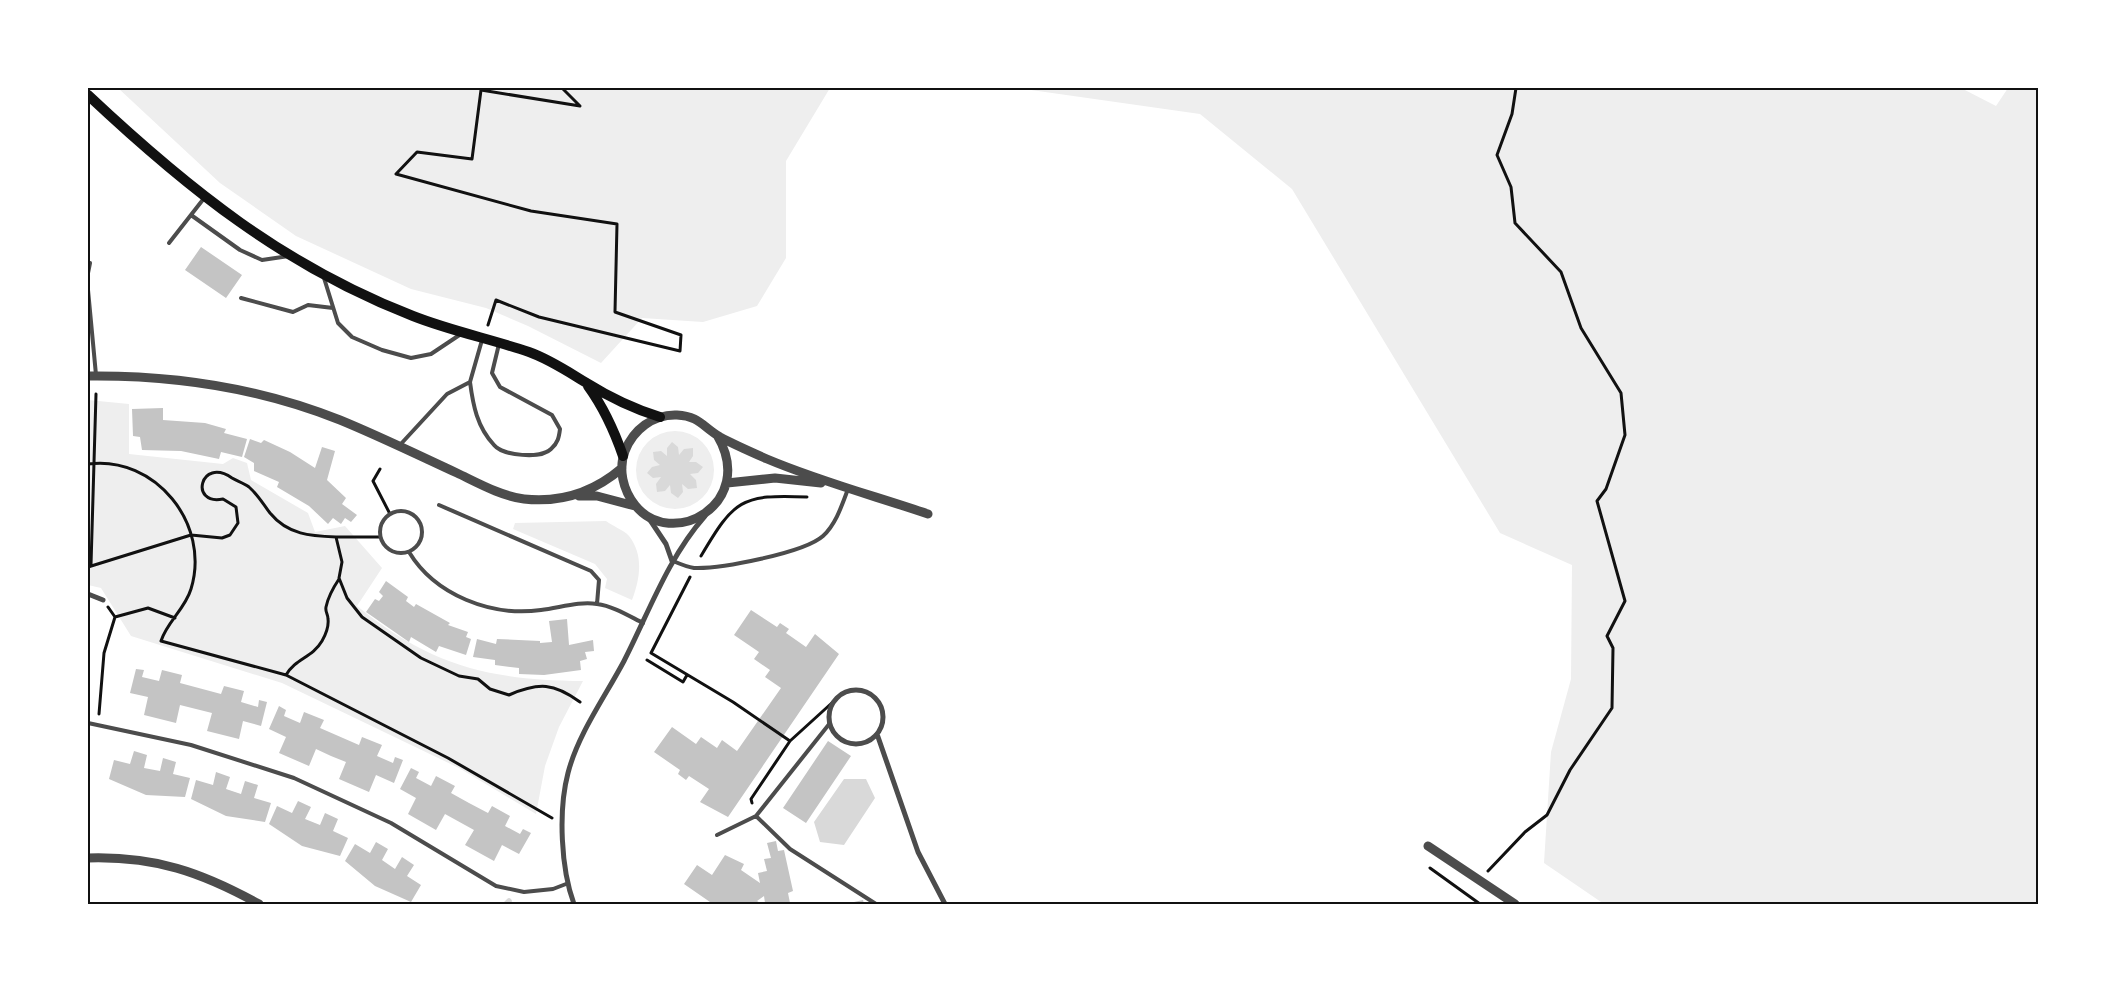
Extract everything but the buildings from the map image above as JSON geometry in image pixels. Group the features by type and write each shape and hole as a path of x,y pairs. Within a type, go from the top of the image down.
{"main road":[{"path":"88,95 205,197 246,229 324,276 414,316 482,340 529,352 558,365 625,404 660,417"},
{"path":"586,383 606,412 623,456"}],"street":[{"path":"92,376 178,380 233,389 285,402 339,420 494,490 523,499 553,500 576,495 594,488 622,468"},
{"path":"672,561 666,544 647,516 635,506 627,493 622,468 623,456 634,434 646,424 660,417 676,415 691,418 705,424 717,435 769,460 928,514"},
{"path":"574,904 566,884 563,825 568,774 578,747 643,623 672,561 692,530 721,498 727,483 729,465 725,449 717,435"},
{"path":"727,483 775,478 848,487"},
{"path":"576,495 597,496 635,506"},
{"path":"647,516 662,521 674,522 692,520 708,512"},
{"path":"88,594 103,600"},
{"path":"856,690 873,696 878,702 883,718 876,734 862,743 854,744 838,737 830,722 830,708 834,701 848,691 856,690"},
{"path":"876,734 918,852 945,904"},
{"path":"1428,846 1515,904"},
{"path":"88,858 121,857 162,864 202,875 259,904"}],"lane":[{"path":"169,243 205,197"},
{"path":"191,215 240,250 262,260 289,256"},
{"path":"88,273 90,263"},
{"path":"324,276 338,323 352,337 382,350 411,358 431,354 463,333"},
{"path":"88,290 92,376"},
{"path":"241,298 293,312 308,305 333,308"},
{"path":"482,340 470,382 473,406 482,430 495,447 514,454 533,455 550,451 558,440 560,429 552,415 500,388 492,373 499,344"},
{"path":"399,446 447,394 470,382"},
{"path":"672,561 695,568 733,564 777,555 811,543 823,536 834,523 848,487"},
{"path":"439,505 592,571 599,580 597,604"},
{"path":"403,511 416,517 420,523 422,536 419,543 409,552 402,554 388,549 380,537 381,524 390,514 403,511"},
{"path":"409,552 419,569 438,585 464,599 491,608 516,612 597,604 613,608 643,623"},
{"path":"717,835 756,816 830,722"},
{"path":"88,723 191,745 294,778 391,823 496,886 524,892 553,889 566,884"},
{"path":"756,816 790,849 876,904"}],"path":[{"path":"482,340 496,300 538,316 680,351 681,335 615,312 618,224 531,211 396,174 417,152 472,159 481,90 580,106 562,88"},
{"path":"1479,880 1524,832 1547,815 1570,770 1612,708 1613,648 1607,636 1625,601 1597,501 1606,489 1625,435 1621,393 1581,328 1561,272 1515,223 1511,187 1497,155 1512,114 1516,88"},
{"path":"96,394 89,566 192,535 222,538 230,535 238,523 236,508 230,502 208,498 202,492 205,476 212,472 228,475 247,485 271,514 286,527 303,536 380,537"},
{"path":"88,464 127,467 156,483 180,508 192,535 195,556 194,572 185,604 164,630 161,641 286,675 448,758 563,825"},
{"path":"380,469 373,481 390,514"},
{"path":"790,741 733,702 651,654 695,568 727,515 746,501 768,495 811,497"},
{"path":"286,675 292,665 314,653 327,631 328,619 325,610 339,578 342,562 336,537"},
{"path":"339,578 346,598 362,617 421,658 459,676 478,679 490,689 510,695 524,688 545,685 563,690 580,702"},
{"path":"103,600 115,617"},
{"path":"115,617 148,608 175,618"},
{"path":"95,724 101,709 104,653 115,617"},
{"path":"647,660 683,682 687,675"},
{"path":"756,816 750,799 790,741 834,701"},
{"path":"1430,868 1480,904"}],"shaded area":[{"path":"118,88 830,88 786,161 786,258 757,306 703,322 642,318 601,363 528,326 486,308 411,289 296,236 220,183"},
{"path":"1017,88 1961,88 1996,106 2008,88 2038,88 2038,904 1604,904 1544,863 1551,752 1571,679 1572,565 1500,533 1292,189 1200,114"},
{"path":"88,400 129,404 129,454 223,464 233,458 247,463 251,480 308,513 315,532 345,526 382,568 357,606 410,643 462,666 489,673 549,680 583,681 559,727 545,766 536,814 459,768 282,683 131,636 101,588 88,585"},
{"path":"675,431 690,434 703,442 711,455 714,470 711,485 703,498 690,506 675,509 660,506 647,498 639,485 636,470 639,455 647,442 660,434"},
{"path":"672,442 678,447 679,455 684,449 693,448 693,456 689,462 696,462 703,467 698,473 690,474 696,480 697,488 688,489 682,484 683,492 678,498 671,493 670,485 665,491 657,492 656,484 661,477 653,478 647,473 652,467 660,465 654,460 653,452 661,451 667,456 667,448"},
{"path":"606,521 627,534 637,551 639,576 632,600 605,588 607,579 595,564 513,529 515,523"},
{"path":"844,779 866,779 875,798 844,845 820,842 814,822"}],"waterway":[{"path":"506,904 509,901"}]}
